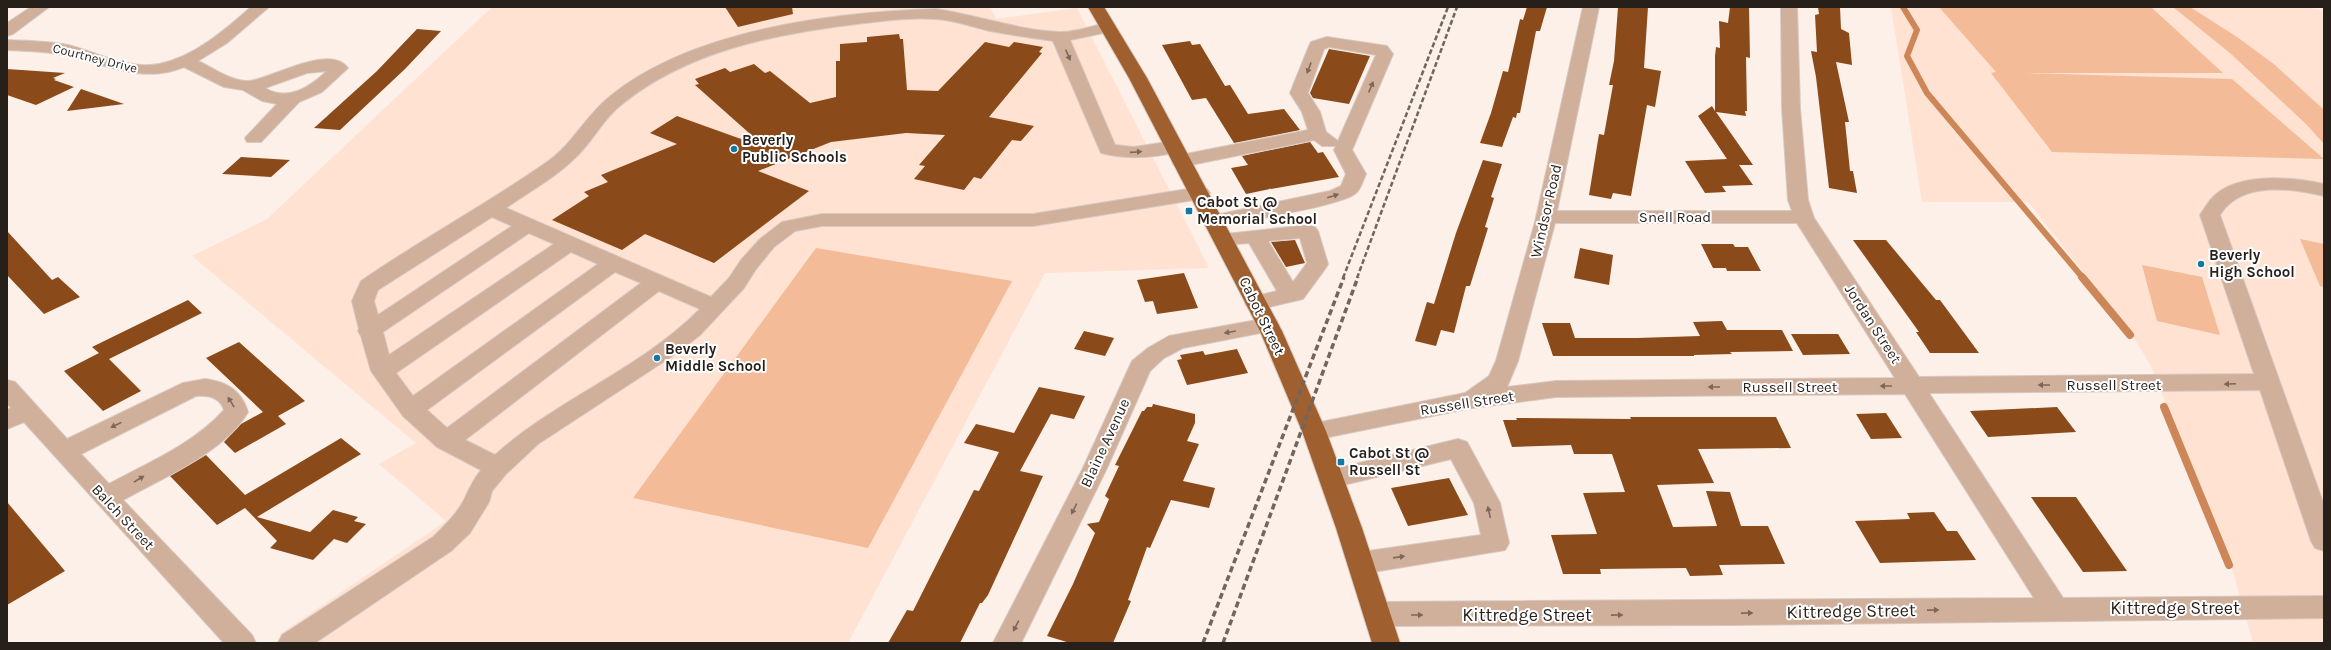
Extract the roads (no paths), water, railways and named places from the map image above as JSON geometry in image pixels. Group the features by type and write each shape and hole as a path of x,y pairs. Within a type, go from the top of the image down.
{"highway":[{"name":"Cabot Street","path":"1096,7 1107,28 1138,78 1200,193 1213,221 1268,325 1314,431 1361,563 1386,643"}],"street":[{"path":"7,31 41,7"},
{"name":"Courtney Drive","path":"7,45 46,46 66,50 126,68 144,70 165,67 184,60 208,48 260,7"},
{"name":"Windsor Road","path":"1472,400 1499,380 1507,361 1546,217 1591,7"},
{"name":"Jordan Street","path":"1789,7 1791,108 1798,200 1804,217 2055,608"},
{"path":"497,467 446,441 411,410 382,371 369,330 362,301 369,286 390,271 491,209 556,165 573,150 613,102 650,76 686,58 734,42 836,22 896,15 936,14 959,17 991,26 1060,37 1107,28"},
{"path":"1060,37 1108,149 1134,153 1178,154 1317,134 1344,150 1356,174 1349,188 1336,196 1213,221"},
{"path":"1317,134 1315,119 1298,93 1317,46 1326,42 1380,50 1385,54 1344,150"},
{"path":"184,60 230,83 248,86 266,83 304,68 330,66 339,68 328,80 308,93 292,99 254,138"},
{"path":"248,86 268,97 292,99"},
{"path":"2324,190 2278,185 2254,186 2234,192 2222,199 2210,215 2269,382 2316,499 2324,541"},
{"path":"292,643 442,544 461,526 476,502 481,487 497,467 528,438 669,348 692,330 736,283 748,265 767,243 789,226 822,220 1033,220 1200,193"},
{"path":"491,209 714,307"},
{"name":"Snell Road","path":"1546,217 1804,217"},
{"path":"369,330 527,225"},
{"path":"1223,239 1308,231 1318,264 1295,294 1256,303"},
{"path":"1255,236 1290,295"},
{"path":"382,371 570,244"},
{"path":"411,410 613,263"},
{"path":"446,441 657,282"},
{"name":"Blaine Avenue","path":"1007,643 1095,468 1140,367 1156,353 1177,341 1268,325"},
{"name":"Russell Street","path":"1314,431 1472,400 1556,389 2269,382"},
{"path":"64,451 191,389 204,386 217,388 227,395 235,405 236,412 229,423 205,440 106,498"},
{"name":"Balch Street","path":"7,388 17,415 64,451 242,643"},
{"path":"1331,478 1458,448 1487,503 1496,543 1361,563"},
{"name":"Kittredge Street","path":"1378,614 1573,616 2055,608 2324,607"}],"waterway":[{"path":"1903,7 1917,30 1907,56 1927,93 2083,278"},
{"path":"2082,277 2130,335"},
{"path":"2164,407 2229,565"}],"railway":[{"path":"1343,278 1448,7"},
{"path":"1357,278 1457,7"},
{"path":"1203,643 1344,277"},
{"path":"1223,643 1358,277"}],"place":[{"name":"Beverly Public Schools","path":"734,149"},
{"name":"Cabot St @ Memorial School","path":"1189,211"},
{"name":"Beverly High School","path":"2201,264"},
{"name":"Beverly Middle School","path":"657,358"},
{"name":"Cabot St @ Russell St","path":"1341,462"}]}
